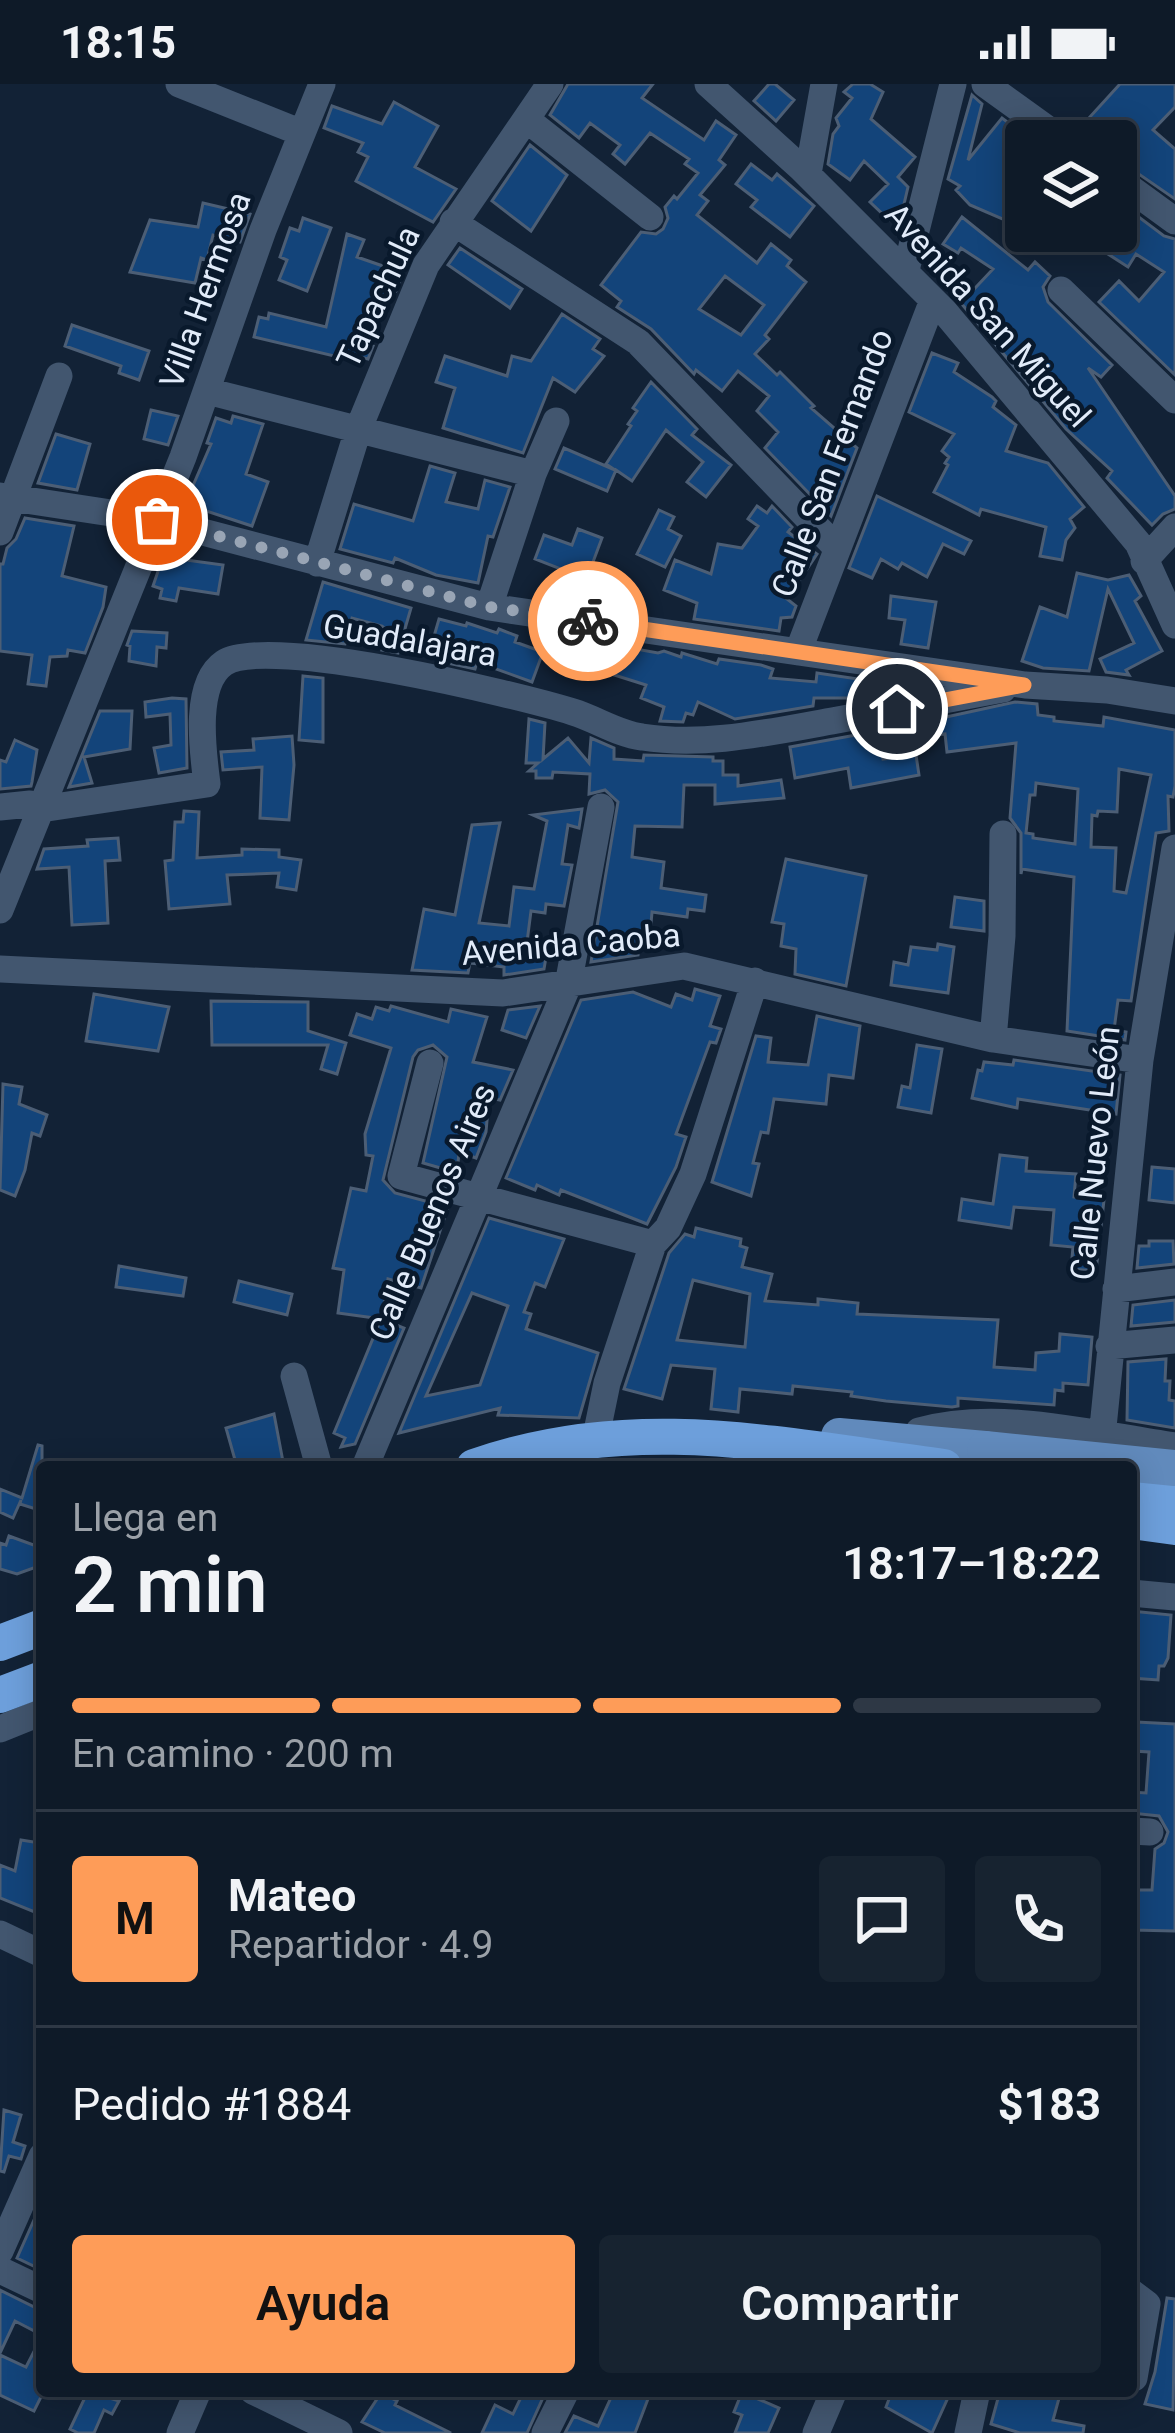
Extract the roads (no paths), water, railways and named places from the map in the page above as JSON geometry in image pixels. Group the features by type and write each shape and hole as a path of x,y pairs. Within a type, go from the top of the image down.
{"highway":[{"path":"502,1461 595,1441 651,1435 757,1441 901,1461"},
{"path":"1137,1492 1175,1496"},
{"path":"0,1643 36,1629"},
{"path":"0,1695 36,1681"}],"main road":[{"path":"757,1441 795,1433 1105,1461"},
{"path":"1137,1464 1175,1468"}],"street":[{"path":"179,84 302,134"},
{"name":"Villa Hermosa","path":"0,910 36,807 157,520 322,84"},
{"name":"Tapachula","path":"317,563 358,430 426,266 550,84"},
{"name":"Avenida San Miguel","path":"708,84 808,174 933,300 1138,543 1175,625"},
{"path":"808,174 824,84"},
{"path":"906,270 953,84"},
{"path":"985,84 1035,120"},
{"path":"526,119 650,217"},
{"path":"1137,193 1175,220"},
{"path":"453,222 638,342 837,548"},
{"path":"1061,290 1175,400"},
{"name":"Calle San Fernando","path":"798,652 933,300"},
{"path":"0,532 7,497 59,376"},
{"path":"207,391 533,474"},
{"path":"489,607 533,474 556,421"},
{"path":"7,497 157,520 489,607 1024,685 1107,690 1175,701"},
{"path":"1144,561 1175,526"},
{"name":"Guadalajara","path":"36,807 207,784 201,726 211,676 242,655 307,658 472,683 579,713 639,737 661,738 727,740 1024,685"},
{"path":"0,807 36,807"},
{"name":"Calle Buenos Aires","path":"367,1461 568,986 601,808"},
{"path":"992,1039 1002,936 1003,834"},
{"name":"Calle Nuevo León","path":"1099,1461 1140,1060 1174,861"},
{"name":"Avenida Caoba","path":"0,969 503,993 684,966 992,1039 1140,1060"},
{"path":"595,1441 607,1383 653,1244 668,1228 693,1174 754,981"},
{"path":"430,1063 401,1176 653,1244"},
{"path":"1116,1289 1175,1282"},
{"path":"1109,1346 1175,1340"},
{"path":"294,1376 317,1461"},
{"path":"914,1444 919,1431 950,1423 1030,1426 1175,1447"},
{"path":"1137,1594 1175,1597"},
{"path":"0,1729 36,1714"},
{"path":"0,1934 36,1951"},
{"path":"0,2251 36,2170"},
{"path":"0,2270 36,2287"},
{"path":"1137,2296 1147,2304 1137,2361"},
{"path":"179,2433 195,2397"},
{"path":"265,2397 339,2433"},
{"path":"545,2433 563,2397"},
{"path":"816,2433 831,2397"},
{"path":"968,2433 976,2397"}]}
